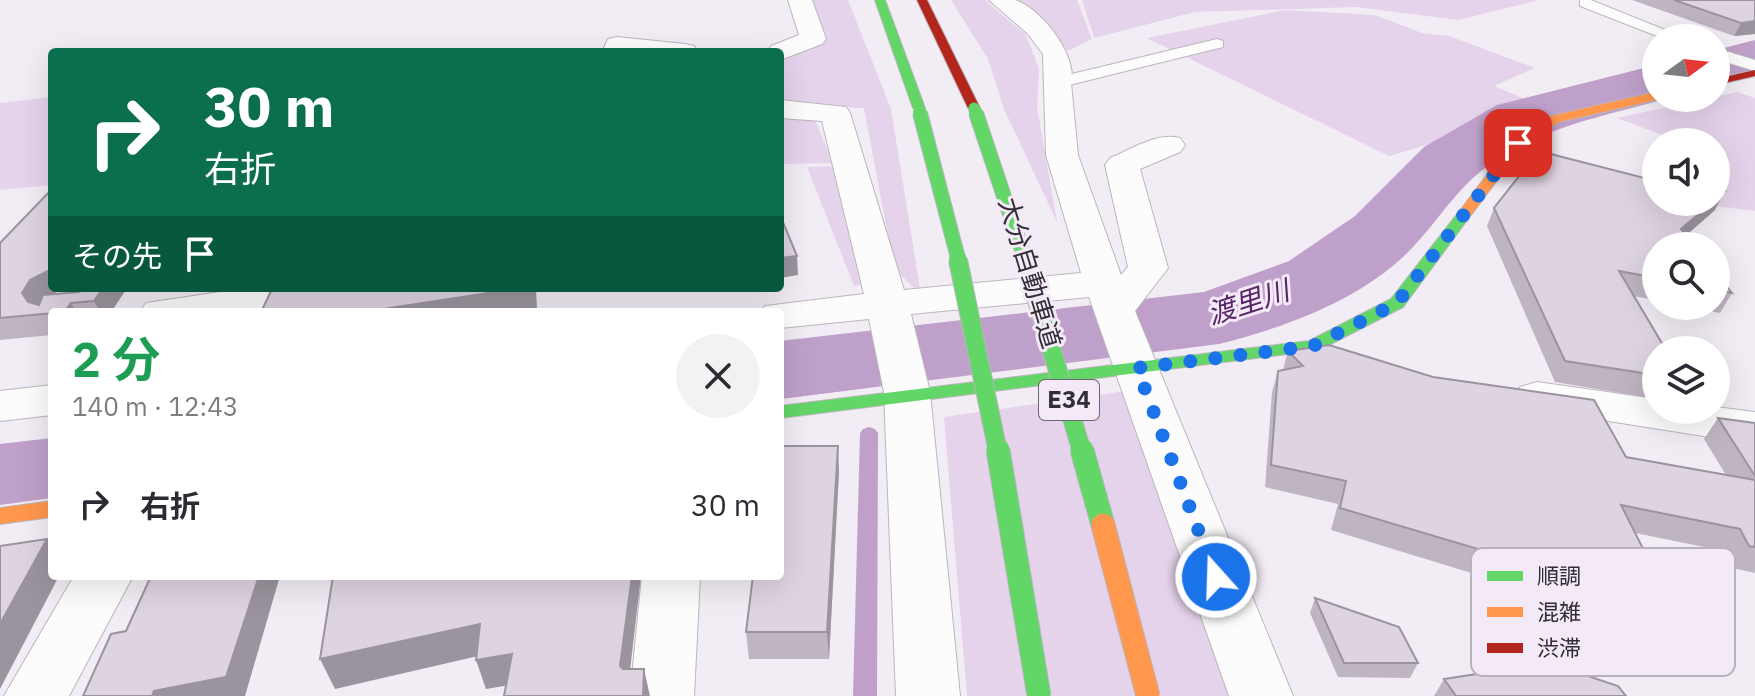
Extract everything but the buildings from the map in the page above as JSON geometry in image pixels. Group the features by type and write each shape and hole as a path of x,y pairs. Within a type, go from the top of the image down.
{"main road":[{"path":"880,0 919,108 950,211 1000,442 1039,696"},
{"name":"大分自動車道","path":"922,0 974,108 1014,218 1078,431 1148,696"},
{"path":"1730,79 1755,73"},
{"path":"784,411 1135,362 1313,346 1397,303 1518,143 1555,119 1642,99"},
{"path":"0,516 48,510"}],"street":[{"path":"784,50 813,39 800,0"},
{"path":"1001,0 1036,28 1056,53 1060,72 1057,83 1062,155 1135,362 1261,696"},
{"path":"616,48 617,45 646,48"},
{"path":"784,109 835,113 887,304 907,393 928,696"},
{"path":"784,315 887,304 1113,301 1148,268 1122,165 1169,145"},
{"path":"190,308 308,292"},
{"path":"1313,346 1369,363"},
{"path":"1488,390 1755,428"},
{"path":"0,406 48,400"},
{"path":"36,696 102,580"},
{"path":"662,696 671,580"}],"lane":[{"path":"1585,3 1642,25"},
{"path":"1057,83 1217,44"},
{"path":"1730,58 1755,66"}],"shaded area":[{"path":"808,0 848,0 891,109 921,295 894,268 864,108 784,104 784,54 822,40"},
{"path":"951,0 985,0 1026,35 1039,69 1037,107 1057,222 1004,109 988,59"},
{"path":"1011,0 1077,0 1092,39 1068,51 1034,16"},
{"path":"1082,0 1539,0 1458,20 1356,7 1195,12 1094,38"},
{"path":"1285,10 1375,15 1422,33 1449,36 1535,68 1494,86 1527,100 1457,136 1389,156 1147,38"},
{"path":"1737,92 1755,98 1755,211 1730,208 1730,128 1644,128 1617,118 1645,112 1730,112 1730,94"},
{"path":"48,97 48,185 0,190 0,103"},
{"path":"784,118 815,120 833,163 784,164"},
{"path":"841,166 871,283 854,286 807,167"},
{"path":"861,346 873,379 865,388 784,398 784,355"},
{"path":"1147,388 1251,696 967,696 944,417"},
{"path":"48,438 48,499 0,505 0,444"}],"waterway":[{"name":"渡里川","path":"1730,64 1755,57"},
{"name":"渡里川","path":"784,370 1219,317 1319,279 1383,233 1449,162 1520,119 1642,87"},
{"path":"865,696 869,433"}],"traffic: fast":[{"path":"880,0 919,108"},
{"path":"919,108 973,326 1015,547 1039,696"},
{"path":"974,108 1047,326 1103,525"},
{"path":"784,412 1313,346 1397,303 1466,212"}],"traffic: slow":[{"path":"1466,212 1518,143 1555,119 1642,99"},
{"path":"0,516 48,510"},
{"path":"1103,525 1148,696"}],"traffic: jam":[{"path":"922,0 974,108"},
{"path":"1730,79 1755,73"}],"route":[{"path":"1216,577 1137,368 1313,346 1397,303 1518,143"}]}
